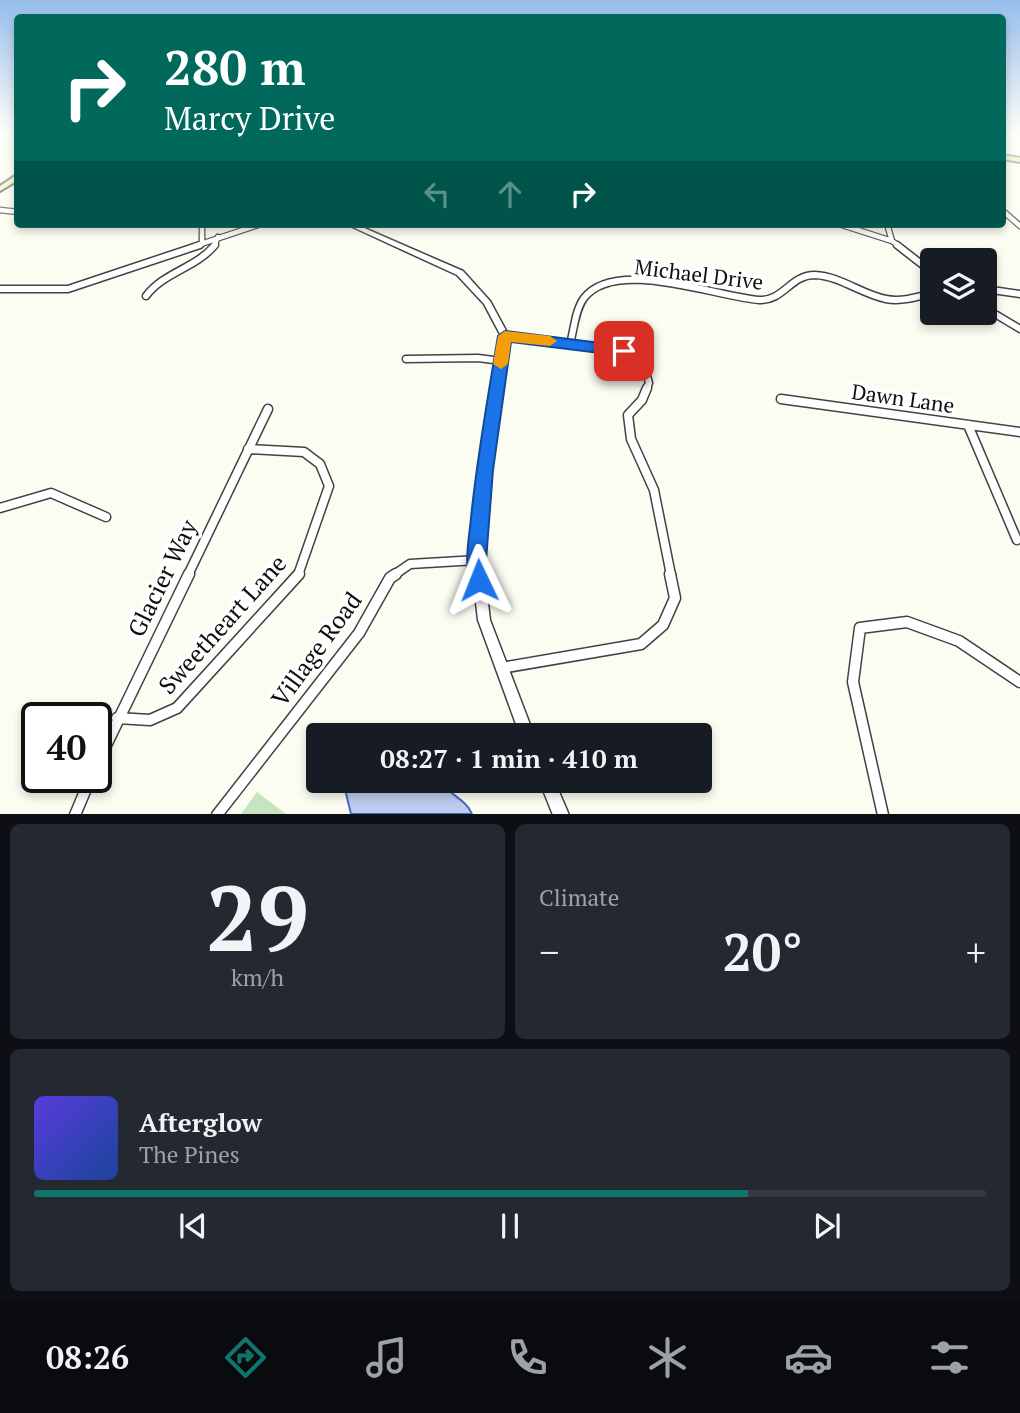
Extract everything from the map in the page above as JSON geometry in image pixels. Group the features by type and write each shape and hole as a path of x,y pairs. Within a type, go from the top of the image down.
{"street":[{"path":"1006,214 1020,226"},
{"path":"202,228 202,243"},
{"path":"0,289 68,289 248,228"},
{"path":"358,228 460,274 487,303 505,336 485,470 477,561 484,620 522,723"},
{"path":"851,228 892,241 920,263"},
{"path":"888,228 892,241"},
{"path":"146,296 150,288 165,276 215,246 218,237"},
{"name":"Michael Drive","path":"570,344 583,299 602,285 617,281 649,281 761,300 777,298 791,283 804,277 818,276 887,300 920,296"},
{"path":"997,291 1020,294"},
{"path":"997,315 1020,329"},
{"path":"501,668 641,644 663,625 675,598 654,490 631,439 628,415 642,400 649,383 644,365 624,351 505,336"},
{"path":"406,359 478,358 501,361"},
{"name":"Dawn Lane","path":"781,400 1020,432"},
{"name":"Glacier Way","path":"112,729 268,409"},
{"path":"968,425 1017,540"},
{"name":"Sweetheart Lane","path":"117,718 150,720 177,708 300,573 329,486 320,464 304,452 248,449"},
{"path":"0,508 51,493 106,517"},
{"name":"Village Road","path":"217,814 359,633 390,578 410,564 477,561"},
{"path":"883,814 853,682 860,628 907,622 958,641 1020,682"},
{"path":"75,814 84,793"},
{"path":"552,793 561,814"}],"green space":[{"path":"257,792 286,814 241,814"}],"water":[{"path":"346,793 452,793 466,804 472,814 351,814"}],"slow traffic":[{"path":"501,364 505,336 550,341"}],"route":[{"path":"479,580 477,561 485,470 505,336 624,351"}]}
